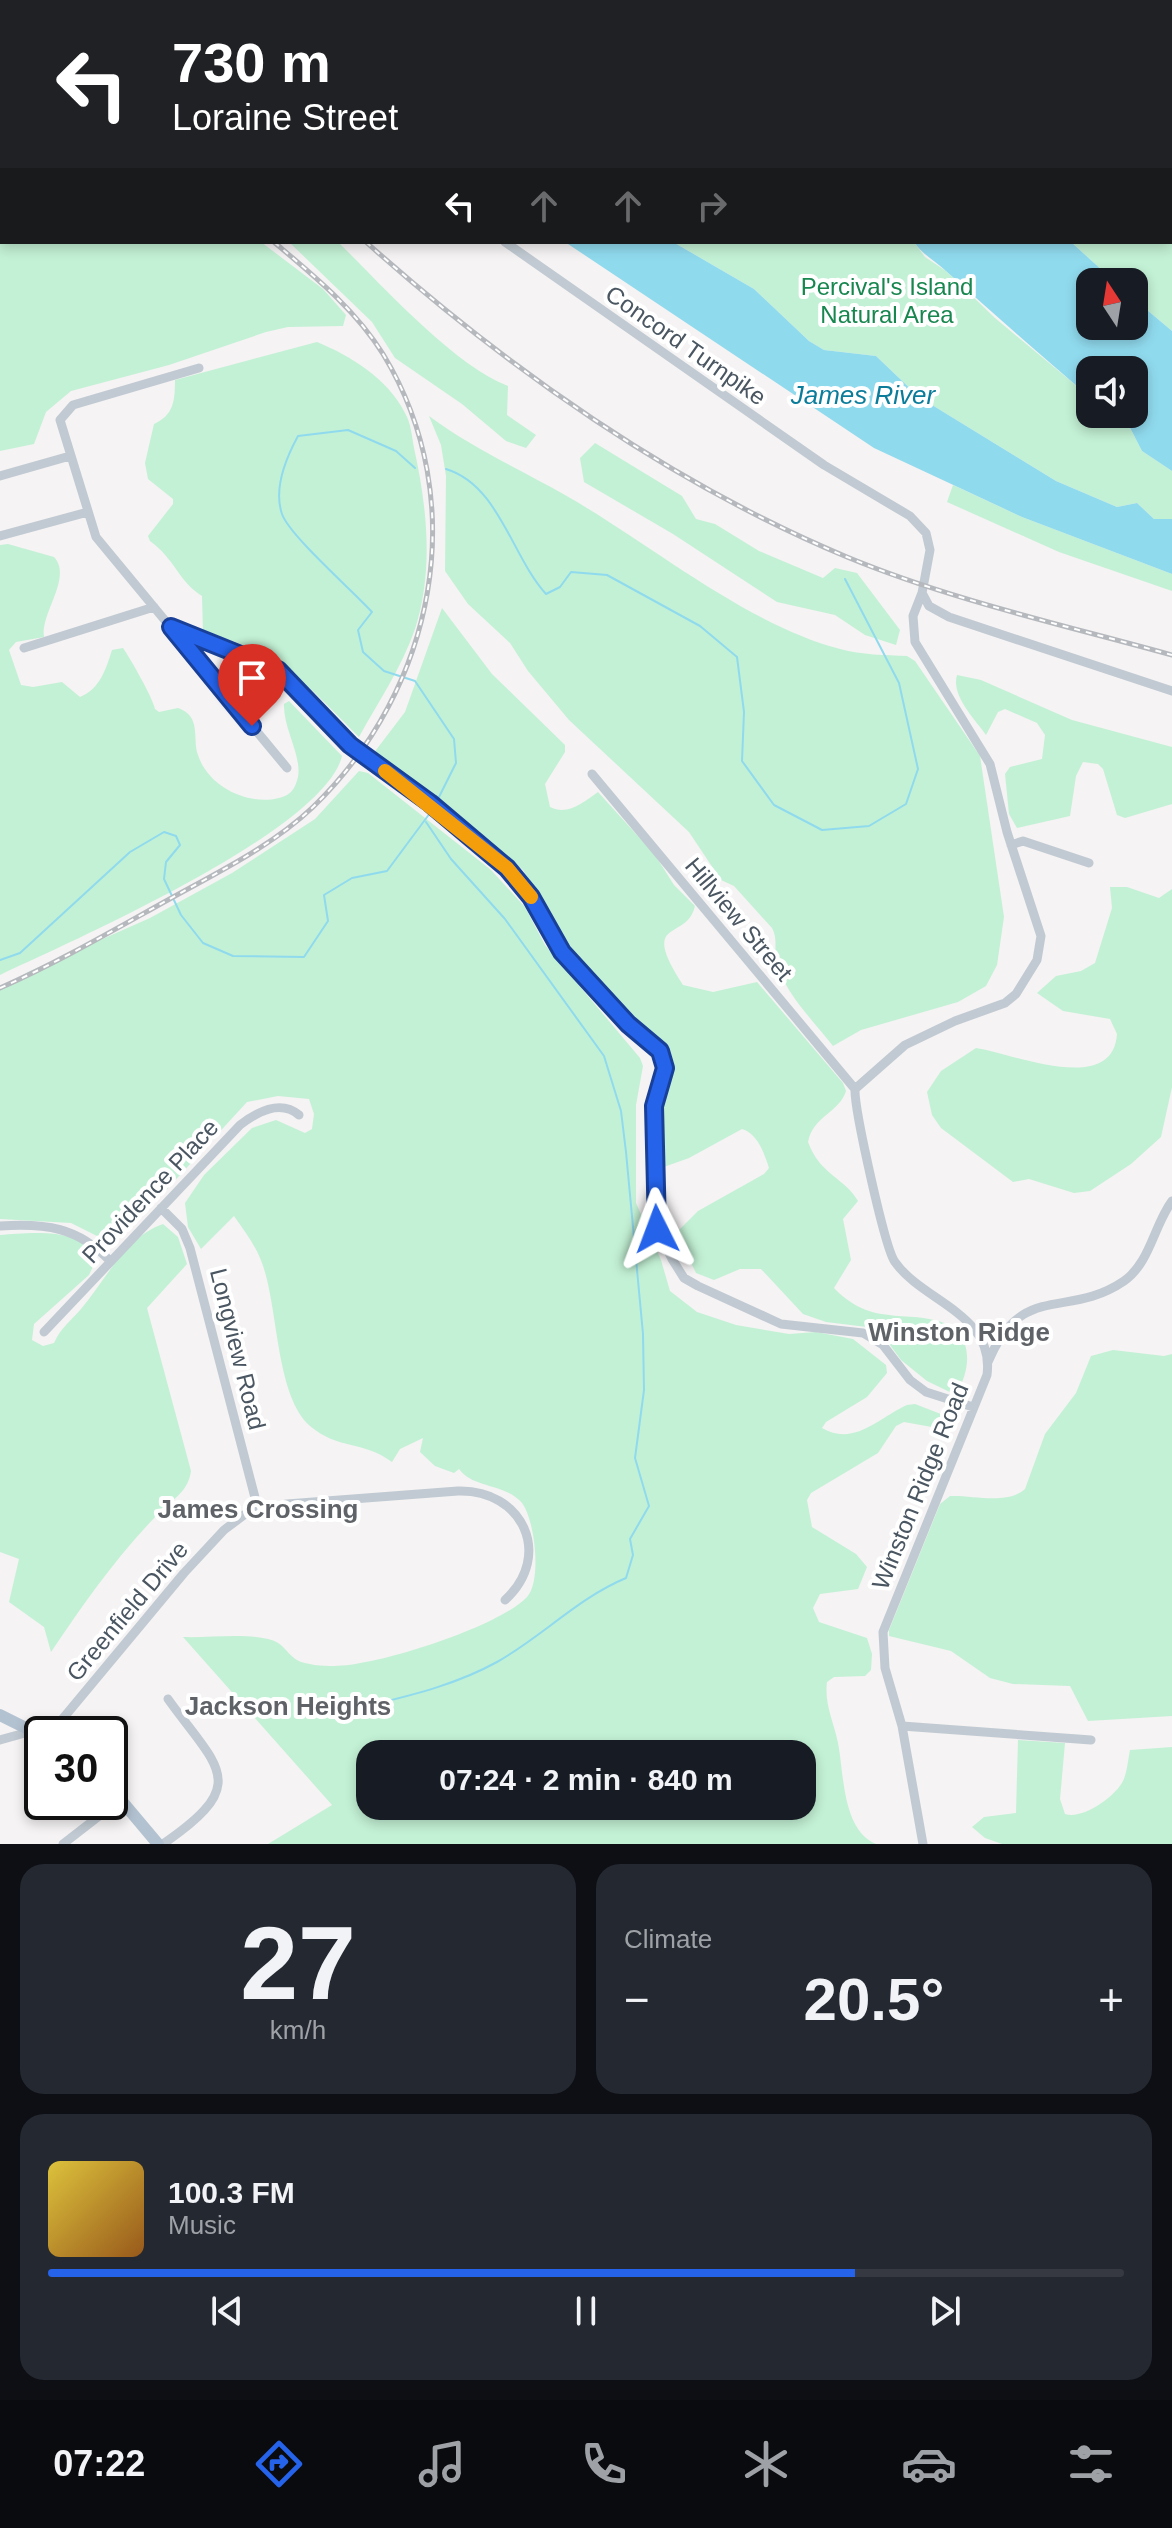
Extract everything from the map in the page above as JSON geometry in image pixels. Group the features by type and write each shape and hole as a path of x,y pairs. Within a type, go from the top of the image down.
{"main road":[{"path":"0,1715 24,1727"},
{"path":"128,1807 160,1844"}],"street":[{"name":"Concord Turnpike","path":"508,244 811,456 920,524 930,550 922,593 913,616 915,642 990,764 1011,845 1040,925 1037,960 1026,981 1005,1003 955,1021 905,1045 855,1089"},
{"path":"199,368 73,405 60,420 96,537 287,768"},
{"path":"0,476 70,456"},
{"path":"0,536 88,512"},
{"path":"922,593 929,606 949,617 1172,691"},
{"path":"24,648 154,607"},
{"path":"171,627 278,670 350,745 433,806 518,878 562,952 628,1024 660,1051 665,1068 654,1096 655,1212 657,1229 684,1278 781,1324 863,1333 883,1345 910,1380 926,1392 973,1407"},
{"name":"Hillview Street","path":"592,774 855,1089"},
{"path":"1011,845 1023,841 1089,863"},
{"name":"Winston Ridge Road","path":"855,1089 859,1124 892,1259 919,1288 968,1318 980,1336 988,1362 883,1632 885,1668 902,1726 923,1844"},
{"name":"Providence Place","path":"44,1332 246,1120 276,1108 288,1108 299,1115"},
{"path":"988,1362 999,1334 1021,1313 1095,1295 1132,1274 1172,1201"},
{"name":"Longview Road","path":"161,1208 182,1229 190,1248 258,1509"},
{"path":"0,1226 67,1231 86,1238 110,1261"},
{"path":"258,1509 458,1491 491,1495 516,1513 529,1545 525,1575 505,1600"},
{"name":"Greenfield Drive","path":"65,1716 213,1542 258,1509"},
{"path":"160,1844 206,1810 214,1798 219,1778 209,1751 168,1699"},
{"path":"902,1726 1091,1740"},
{"path":"0,1740 24,1736"},
{"path":"63,1844 94,1820"}],"green space":[{"path":"0,244 264,244 323,289 346,315 343,326 288,327 266,332 169,365 71,391 46,412 34,444 0,451"},
{"path":"291,244 340,244 441,342 486,375 508,386 507,415 536,435 526,448 506,441 462,404 395,358 372,322"},
{"name":"Percival's Island Natural Area","path":"676,244 915,244 925,257 946,271 995,318 1076,385 1076,428 1130,428 1142,451 1172,471 1172,519 1154,519 1137,503 1117,507 1056,481 919,397 876,356 824,350 809,341 754,289"},
{"path":"1073,244 1172,244 1172,331 1148,311 1148,268 1100,268"},
{"path":"317,342 367,370 398,401 410,426 425,516 425,584 415,629 397,671 359,737 307,685 272,659 229,640 203,633 202,596 148,536 173,504 173,499 148,479 145,463 154,424 166,416 172,406 175,380"},
{"path":"429,416 479,448 565,495 699,581 769,621 840,649 907,656 915,661 980,756 1004,917 997,965 986,986 958,1002 861,1030 833,1046 785,984 776,960 772,928 734,886 721,880 689,832 569,720 528,671 510,643 468,604 445,571 446,476 441,445"},
{"path":"595,443 682,496 696,519 715,524 759,551 823,578 835,568 857,573 900,630 896,645 865,635 835,615 777,602 673,534 584,482 580,458"},
{"path":"953,485 1022,517 1172,574 1172,591 1059,552 947,502"},
{"path":"8,544 54,557 60,575 44,637 16,642 9,650 21,685 33,687 62,682 80,697 97,684 112,650 123,648 155,709 159,712 178,708 190,716 195,728 198,755 211,776 231,792 255,799 283,797 292,791 297,781 299,769 284,713 284,704 289,701 342,756 325,786 291,817 245,849 135,911 0,975 0,545"},
{"path":"442,608 492,674 565,745 565,752 545,784 550,807 569,809 598,792 655,855 674,885 695,906 690,917 665,939 670,963 683,985 713,992 757,982 843,1083 846,1091 843,1098 815,1126 808,1142 819,1162 858,1201 843,1219 851,1260 834,1288 850,1301 880,1314 925,1318 957,1329 965,1346 967,1362 956,1395 927,1381 901,1360 882,1334 867,1327 826,1322 803,1314 761,1269 740,1269 714,1280 696,1273 681,1242 674,1235 698,1211 764,1174 769,1168 760,1145 748,1131 742,1129 689,1158 661,1168 660,1111 674,1064 670,1052 639,1026 607,987 566,946 523,870 420,786 374,758 373,754 405,712"},
{"path":"957,675 981,680 1072,720 1172,747 1172,804 1125,818 1117,815 1103,769 1098,764 1083,762 1076,776 1070,816 1017,828 1009,814 1005,774 1010,767 1042,759 1045,735 1037,723 1005,709 998,712 986,735 960,699"},
{"path":"359,771 368,773 491,870 525,907 545,945 640,1058 643,1066 636,1105 636,1203 661,1260 670,1291 697,1312 736,1325 789,1334 816,1332 853,1339 886,1365 887,1373 867,1397 826,1422 822,1428 834,1433 856,1432 907,1405 915,1404 946,1416 948,1423 943,1429 904,1422 896,1426 878,1453 811,1493 807,1500 812,1527 856,1554 867,1567 858,1589 820,1594 813,1608 819,1622 867,1638 872,1654 871,1670 865,1676 834,1677 827,1682 826,1690 846,1800 857,1827 876,1844 268,1844 332,1805 183,1637 268,1639 300,1662 315,1665 352,1665 377,1660 435,1643 491,1621 512,1609 532,1589 535,1550 527,1511 522,1503 507,1492 473,1480 459,1469 454,1473 435,1466 420,1452 423,1438 400,1449 392,1462 370,1450 330,1439 310,1426 298,1411 283,1370 266,1276 252,1242 234,1216 201,1249 188,1227 185,1203 204,1175 252,1128 276,1120 305,1133 312,1129 314,1114 309,1099 278,1096 247,1102 146,1212 111,1243 71,1223 0,1219 0,989 28,972 150,918 232,873 315,819"},
{"path":"1110,887 1127,887 1159,898 1172,889 1172,1087 1161,1137 1131,1164 1090,1191 1074,1193 1029,1179 1013,1182 941,1128 932,1115 927,1092 941,1071 976,1048 1035,1062 1080,1067 1098,1063 1111,1053 1117,1034 1110,1019 1063,1011 1037,993 1056,976 1081,971 1095,963 1112,908"},
{"path":"163,1224 178,1237 187,1264 147,1308 191,1471 179,1495 115,1563 51,1652 44,1627 9,1602 19,1559 0,1552 0,1235 40,1233 68,1237 90,1249 96,1260 89,1275 34,1324 32,1340 43,1346 54,1343 127,1249 150,1230"},
{"path":"1113,1350 1164,1356 1172,1354 1172,1716 1088,1721 1070,1686 1013,1684 990,1678 951,1651 889,1636 889,1630 940,1504 950,1496 999,1498 1018,1494 1025,1489 1045,1434 1076,1393 1091,1356"},
{"path":"1018,1740 1065,1743 1060,1799 1065,1814 1072,1815 1097,1806 1119,1787 1126,1774 1130,1750 1172,1747 1172,1844 1002,1844 985,1838 972,1827 984,1817 1016,1813"}],"water":[{"name":"James River","path":"568,244 676,244 754,289 809,341 824,350 876,356 919,397 1056,481 1117,507 1137,503 1154,519 1172,519 1172,574 1022,517 874,448"},
{"path":"916,244 1073,244 1100,268 1076,268 1076,340 1148,340 1148,311 1172,331 1172,471 1142,451 1130,428 1148,428 1148,356 1076,356 1076,385"}],"waterway":[{"path":"415,468 396,451 348,430 298,436 282,474 279,494 282,514 296,535 372,612 358,630 363,652 384,671 415,681 454,739 456,763 436,803"},
{"path":"446,469 464,477 492,506 546,594 560,587 571,572 607,575 700,626 737,657 744,712 742,761 774,805 822,830 869,826 906,804 918,769 899,683 845,579"},
{"path":"0,960 20,953 130,852 164,832 176,836 180,845 166,862 164,879 181,915 203,943 233,956 304,957 328,921 324,895 352,878 387,871 433,809"},
{"path":"375,1704 438,1687 497,1662 592,1596 626,1578 633,1555 630,1539 649,1506 635,1458 644,1390 643,1334 626,1152 621,1111 604,1056 505,919 451,859 426,822"}],"railway":[{"path":"0,988 223,870 297,821 355,760 388,707 412,651 428,592 433,531 427,471 411,411 383,354 360,322 276,244"},
{"path":"368,244 420,289 534,378 655,458 782,528 847,557 926,586 1172,655"}],"slow traffic":[{"path":"385,771 437,809 507,868 531,897"}],"district":[{"name":"Winston Ridge","path":"959,1332"},
{"name":"James Crossing","path":"258,1509"},
{"name":"Jackson Heights","path":"288,1706"}],"route":[{"path":"252,726 171,627 278,670 350,745 430,803 507,868 531,897 562,952 575,968 607,997 628,1024 660,1051 665,1068 654,1096 657,1229"}]}
